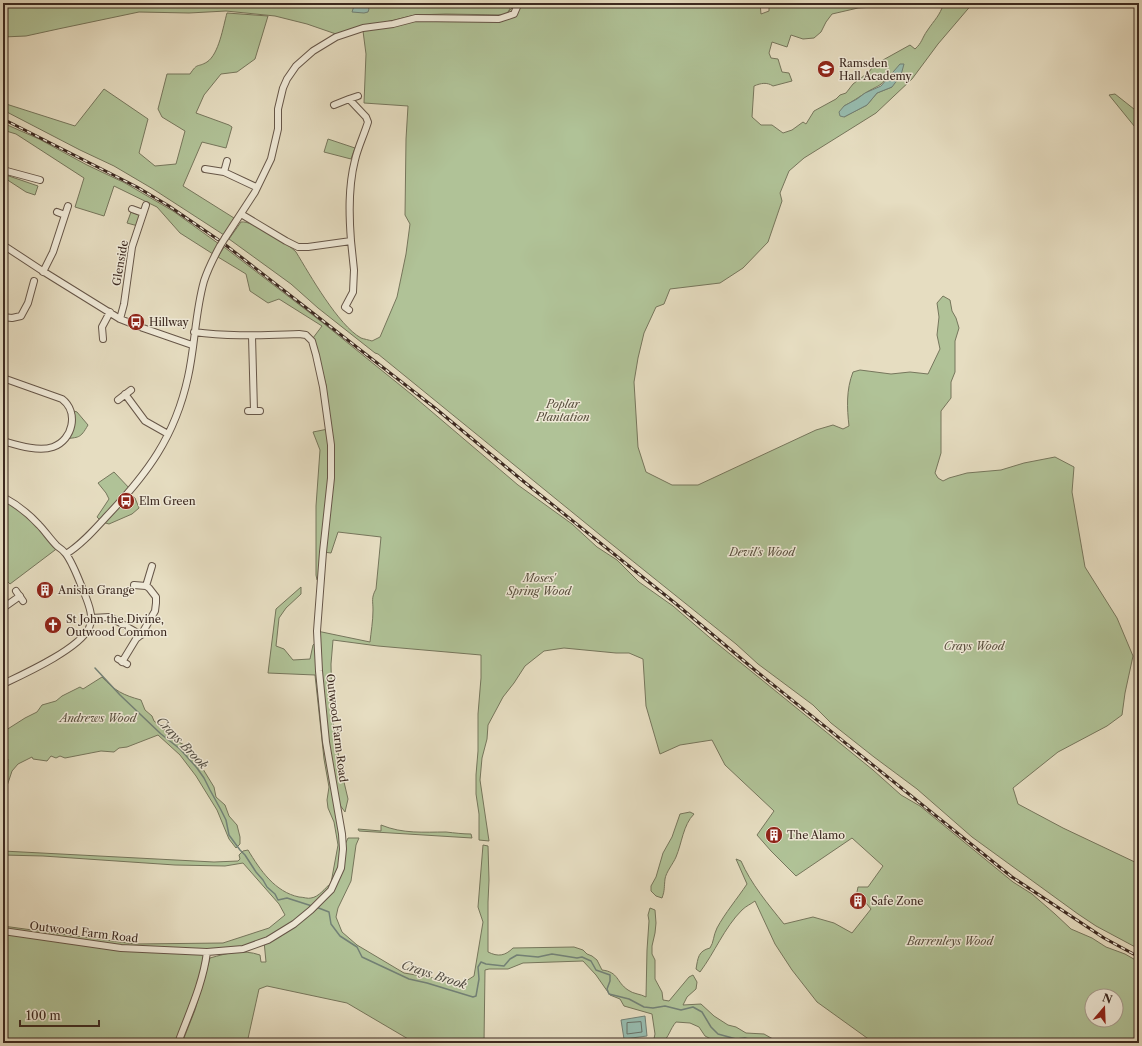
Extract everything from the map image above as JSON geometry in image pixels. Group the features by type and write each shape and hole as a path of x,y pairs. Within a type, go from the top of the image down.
{"street":[{"path":"66,554 96,528 129,492 156,458 168,434 185,388 198,305 204,281 220,246 255,192 256,187 271,159 278,129 278,109 280,99 287,79 305,57 321,45 336,37 363,28 393,24 416,18 499,19 514,14 517,3"},
{"path":"334,104 358,96"},
{"path":"337,306 347,308 353,292 354,270 349,212 352,175 368,122 366,117 350,99"},
{"path":"224,172 227,161"},
{"path":"3,170 40,180"},
{"path":"205,170 224,172 256,187"},
{"name":"Glenside","path":"120,319 124,304 132,247 146,205"},
{"path":"43,272 53,252 68,206"},
{"path":"132,209 143,212"},
{"path":"57,212 65,215"},
{"path":"241,214 286,241 298,246 308,247 351,241"},
{"path":"3,245 43,272 120,319 192,348"},
{"path":"3,317 12,318 20,316 28,303 34,282"},
{"path":"103,339 102,327 110,312"},
{"name":"Outwood Farm Road","path":"3,931 121,948 206,952 244,949 268,940 294,924 311,910 331,890 341,868 343,849 342,834 326,742 319,671 317,631 323,552 331,478 329,431 324,387 312,341 306,335 299,334 252,336 194,332"},
{"path":"252,336 254,411"},
{"path":"3,378 32,387 62,399 71,410 73,418 72,426 68,434 64,439 52,447 36,448 3,441"},
{"path":"118,400 131,390"},
{"path":"125,394 145,421 168,434"},
{"path":"3,497 33,519 66,554 81,585 91,618 89,628 72,645 47,661 3,684"},
{"path":"146,586 152,566"},
{"path":"122,662 155,611 156,597 152,591 146,586 134,585"},
{"path":"3,608 20,596"},
{"path":"91,618 110,617 141,634"},
{"path":"178,1043 198,989 205,964 206,952"}],"green space":[{"path":"3,3 513,3 760,3 761,14 769,11 769,3 896,3 890,6 858,8 832,14 821,32 814,38 803,39 791,35 787,47 772,42 769,53 771,58 778,59 782,72 789,73 792,81 773,86 764,83 754,86 752,117 761,125 772,125 783,133 792,130 803,122 806,124 814,111 846,93 853,84 869,72 874,65 910,45 915,49 939,15 944,3 973,3 938,44 912,79 876,113 804,158 789,171 780,193 782,201 768,242 743,268 720,283 670,289 664,304 656,307 644,333 634,382 638,447 646,472 672,485 698,485 816,430 833,425 843,429 849,426 848,399 849,386 853,372 860,370 891,374 910,372 928,374 940,349 937,335 939,317 937,303 943,296 950,300 952,311 959,328 955,341 955,372 951,382 951,398 941,411 941,453 935,473 938,478 943,481 967,473 1001,470 1024,463 1055,457 1074,467 1072,492 1085,567 1117,618 1133,656 1122,715 1107,726 1058,752 1013,788 1018,804 1063,828 1139,864 1139,949 1096,926 1078,914 972,837 917,789 831,723 813,705 758,664 736,644 378,354 318,308 291,284 229,239 241,222 246,222 261,228 278,238 296,252 325,299 352,332 361,338 372,341 380,337 397,297 406,254 410,224 405,215 408,106 364,103 366,54 363,31 416,20 496,21 506,15 415,15 336,34 307,24 275,16 226,11 189,13 139,12 26,36 3,37","holes":["886,79 892,87 877,93 867,105 844,117 844,106 880,85"]},
{"path":"227,13 268,16 255,59 237,72 221,74 204,95 196,113 232,127 226,148 202,142 183,186 234,218 224,235 153,189 114,166 3,110 3,103 75,126 104,89 148,119 139,153 155,166 176,164 185,131 162,117 158,109 167,74 190,74 196,67 204,64 211,58 218,47"},
{"path":"1115,94 1139,113 1139,132 1109,95"},
{"path":"3,123 39,139 87,165 125,183 173,211 219,244 213,254 180,233 157,207 114,186 104,216 75,207 84,178 16,134 3,130"},
{"path":"328,139 355,148 351,159 324,152"},
{"path":"3,172 7,173 6,175 38,186 35,195 26,192 3,177"},
{"path":"131,212 142,216 138,226 127,223"},
{"path":"224,247 323,323 411,394 518,485 572,524 597,547 617,560 639,582 673,606 873,770 901,795 920,806 1013,882 1032,894 1071,929 1139,962 1139,1043 874,1043 817,1002 792,970 775,944 755,901 736,917 700,972 696,969 699,956 703,951 710,948 720,922 747,884 736,859 741,861 755,886 784,924 813,917 834,923 852,933 871,909 857,892 858,887 868,887 883,866 852,838 796,876 757,835 774,811 725,765 712,740 680,745 660,754 646,706 643,659 629,653 564,648 544,651 525,666 503,697 488,725 480,780 489,841 479,840 476,775 481,655 378,646 333,640 331,664 332,715 340,765 348,799 345,812 337,801 343,849 348,838 359,838 356,845 351,881 338,908 336,917 342,932 357,945 404,973 463,983 474,976 483,922 478,907 483,845 488,846 488,952 495,955 501,955 507,953 513,948 574,947 583,950 592,956 597,960 602,970 608,971 615,975 621,984 628,990 646,997 648,915 650,908 655,910 656,923 652,946 652,954 655,960 655,979 662,992 663,1000 669,1001 689,977 693,975 697,982 696,989 687,997 683,1005 701,1004 714,1016 728,1025 736,1027 746,1033 764,1034 780,1043 719,1043 705,1036 699,1027 690,1023 676,1022 662,1043 653,1043 655,1034 652,1014 624,1006 620,999 610,995 596,975 583,961 523,963 508,969 485,970 484,1043 415,1043 347,1003 267,986 259,989 247,1043 182,1043 195,1010 210,958 229,953 247,952 260,955 261,962 266,962 264,941 248,947 207,952 179,1043 3,1043 3,926 135,944 223,943 269,928 285,915 279,904 243,863 225,866 175,865 43,856 3,855 3,851 214,862 238,861 240,859 239,855 243,851 248,850 269,879 275,885 290,894 307,898 314,897 331,883 338,845 334,822 328,808 327,800 329,787 324,759 315,675 268,673 276,609 301,587 301,594 286,608 279,618 276,646 284,649 293,660 310,659 313,645 318,640 317,631 370,642 373,618 373,597 376,589 381,537 338,532 331,553 323,552 329,498 329,431 326,385 313,338 322,326 279,299 268,303 250,291 246,274 218,257","holes":["330,890 317,909 290,929"]},
{"path":"71,410 77,412 88,425 81,435 64,439 68,434"},
{"path":"328,429 330,477 319,580 317,580 316,506 320,450 313,432"},
{"path":"114,472 131,490 129,492 135,498 139,508 132,514 109,524 102,522 97,517 109,499 98,483"},
{"path":"3,497 22,509 59,547 10,584 3,577"},
{"name":"Andrews Wood","path":"102,677 120,692 141,700 145,710 172,739 191,748 214,787 216,797 225,805 229,816 237,825 240,844 236,848 229,839 217,810 196,776 180,755 158,735 127,747 119,748 114,752 101,751 65,758 60,756 56,758 51,756 47,761 33,759 32,757 18,764 12,771 7,786 8,759 3,759 3,732 37,712 42,705 56,701 62,696 80,687 83,689"},
{"path":"690,812 694,814 687,823 678,852 666,876 662,898 656,896 651,891 651,886 656,877 663,853 672,837 680,814"},
{"path":"381,825 405,831 471,834 472,838 359,831 358,829 381,831"}],"water":[{"path":"359,3 366,4 369,9 368,12 352,12 354,6"},
{"path":"900,64 904,64 901,75 892,87 877,93 867,105 844,117 840,116 839,112 844,106 865,93 881,86"},
{"path":"645,1016 647,1036 624,1039 621,1020"}],"waterway":[{"name":"Crays Brook","path":"95,668 120,695 161,734 180,749 197,768 204,778 226,820 229,835 267,887 275,894 278,900 287,898 312,906"},
{"name":"Crays Brook","path":"316,907 329,912 331,924 340,936 357,947 362,957 409,979 473,997 476,996 479,979 478,967 481,962 504,966 510,959 517,955 538,957 552,954 577,958 582,957 591,961 596,970 610,975 610,981 607,989 609,994 629,999 644,1007 653,1008 665,1006 681,1010 693,1007 702,1012 711,1027 718,1034 736,1039 745,1038 764,1043"}],"railway":[{"path":"3,119 137,187 169,206 223,243 435,408 675,603 756,671 1012,877 1104,938 1139,957"}],"place":[{"name":"Ramsden Hall Academy","path":"826,69"},
{"name":"Hillway","path":"136,322"},
{"name":"Elm Green","path":"126,501"},
{"name":"Anisha Grange","path":"45,590"},
{"name":"St John the Divine, Outwood Common","path":"53,625"},
{"name":"The Alamo","path":"774,835"},
{"name":"Safe Zone","path":"858,901"}],"park label":[{"name":"Poplar Plantation","path":"563,410"},
{"name":"Devil's Wood","path":"762,552"},
{"name":"Moses' Spring Wood","path":"539,584"},
{"name":"Crays Wood","path":"974,646"},
{"name":"Barrenleys Wood","path":"950,941"}]}
